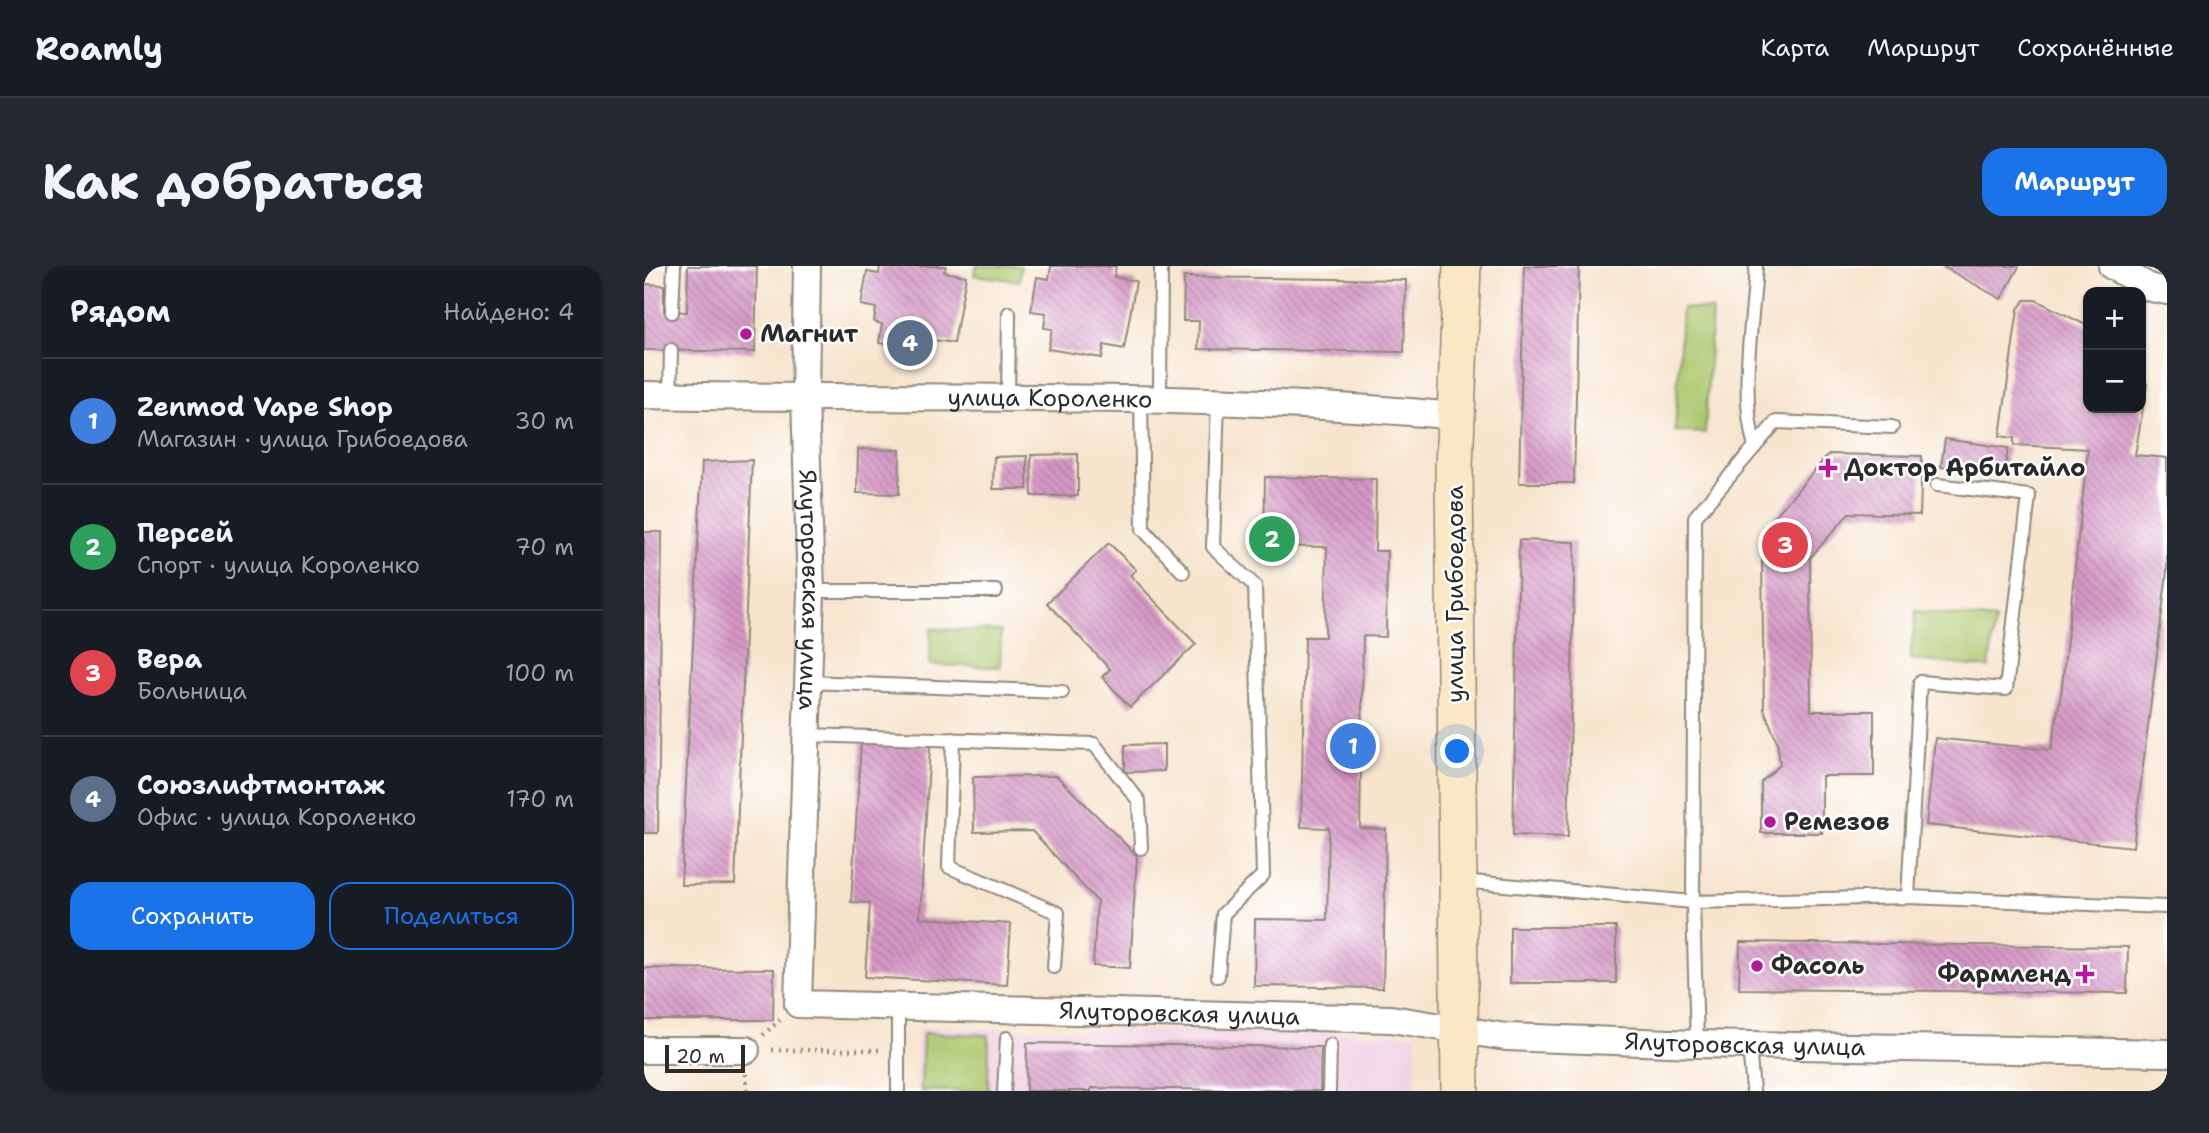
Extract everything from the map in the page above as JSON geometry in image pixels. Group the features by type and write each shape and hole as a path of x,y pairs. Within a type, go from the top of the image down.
{"street":[{"name":"Ялуторовская улица","path":"807,266 805,398 811,591 798,1004 1391,1019 1506,1038 1749,1046 2167,1053"},
{"name":"улица Грибоедова","path":"1460,1091 1455,416 1462,266"},
{"path":"2112,266 2151,288 2167,292"},
{"name":"улица Короленко","path":"644,395 805,398 1150,397 1455,416"},
{"path":"644,1050 746,1050"}],"lane":[{"path":"672,312 674,266"},
{"path":"1161,266 1143,529 1183,572"},
{"path":"1755,447 1750,429 1748,396 1756,266"},
{"path":"1008,397 1009,313"},
{"path":"670,395 671,350"},
{"path":"1218,400 1213,547 1255,586 1263,875 1223,914 1218,976"},
{"path":"1697,1044 1693,902 1695,517 1776,422 1892,427"},
{"path":"1909,897 1920,682 2006,689 2029,496 1937,485"},
{"path":"811,591 996,591"},
{"path":"808,682 1062,692"},
{"path":"806,735 1094,744 1139,801 1141,848"},
{"path":"953,740 949,867 1058,913 1054,967"},
{"path":"1457,881 1693,902 1909,897 2167,907"},
{"path":"898,1007 898,1091"},
{"path":"1004,1091 1007,1038"},
{"path":"1329,1091 1330,1045"},
{"path":"1749,1046 1753,1091"}],"path":[{"path":"746,1050 798,1004"},
{"path":"746,1050 898,1049"}],"shaded area":[{"path":"918,1028 1417,1034 1416,1091 917,1091"}],"green space":[{"path":"976,266 1021,266 1019,281 974,275"},
{"path":"1682,308 1712,310 1705,433 1675,431"},
{"path":"1916,611 1995,620 1989,668 1910,659"},
{"path":"931,629 1001,631 1000,667 930,665"},
{"path":"923,1033 989,1035 988,1091 921,1091"}],"building":[{"path":"688,266 757,266 755,352 644,350 644,284 664,285 664,311 687,312"},
{"path":"880,266 946,266 944,272 966,276 954,343 934,340 932,353 879,343 882,324 874,322 876,308 861,305 867,272 879,274"},
{"path":"1051,266 1116,266 1114,277 1136,281 1124,349 1104,345 1102,358 1048,349 1052,329 1044,328 1046,313 1031,311 1037,277 1049,279"},
{"path":"1524,266 1579,266 1574,483 1519,483"},
{"path":"1942,266 2017,266 2019,267 2001,299"},
{"path":"1184,277 1406,280 1404,352 1198,349 1199,321 1183,321"},
{"path":"2025,300 2036,300 2083,324 2083,413 2142,413 2135,455 2167,458 2167,572 2133,847 1926,825 1935,738 2051,750 2061,694 2088,449 2014,445 2014,438 2000,436 2018,309"},
{"path":"1945,439 2008,448 2004,476 1941,467"},
{"path":"858,449 900,450 899,494 857,493"},
{"path":"1078,454 1078,496 1032,496 1031,455"},
{"path":"1829,454 1922,456 1920,515 1849,513 1810,558 1811,711 1874,711 1874,776 1822,776 1822,833 1761,833 1761,782 1780,765 1777,742 1764,709 1762,560 1784,535 1769,523"},
{"path":"1027,456 1027,489 993,489 994,457"},
{"path":"752,460 735,884 681,885 702,462"},
{"path":"1265,477 1376,479 1375,551 1387,551 1386,637 1363,636 1360,828 1386,829 1383,988 1254,986 1255,919 1327,920 1329,828 1301,827 1305,637 1325,637 1327,547 1264,546"},
{"path":"644,532 662,532 658,833 644,833"},
{"path":"1519,540 1575,542 1568,837 1513,835"},
{"path":"1109,543 1136,570 1130,575 1196,644 1130,707 1102,677 1110,669 1047,603"},
{"path":"861,742 930,746 920,918 1011,924 1007,985 865,977 870,903 851,902"},
{"path":"1164,744 1164,771 1125,772 1125,745"},
{"path":"1057,776 1137,856 1130,968 1093,966 1097,901 1032,831 974,832 973,777"},
{"path":"1510,927 1616,927 1616,983 1510,983"},
{"path":"1740,942 2128,947 2127,993 1739,989"},
{"path":"644,968 774,969 773,1020 644,1020"},
{"path":"1027,1043 1321,1047 1320,1091 1091,1088 1091,1091 1026,1091"}],"place":[{"name":"Магнит","path":"746,334"},
{"name":"Союзлифтмонтаж","path":"910,343"},
{"name":"Доктор Арбитайло","path":"1828,468"},
{"name":"Персей","path":"1272,539"},
{"name":"Вера","path":"1785,545"},
{"name":"Zenmod Vape Shop","path":"1353,746"},
{"name":"Ремезов","path":"1770,822"},
{"name":"Фасоль","path":"1757,966"},
{"name":"Фармленд","path":"2085,974"}]}
